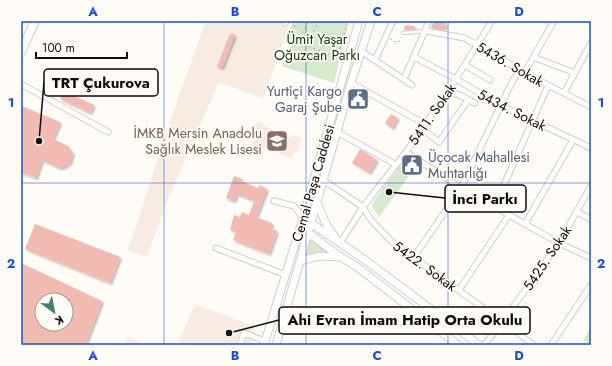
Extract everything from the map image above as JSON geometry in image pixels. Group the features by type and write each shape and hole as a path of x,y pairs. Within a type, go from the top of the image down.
{"main road":[{"path":"21,52 35,21"},
{"name":"Cemal Paşa Caddesi","path":"265,343 303,218 359,21"},
{"name":"Cemal Paşa Caddesi","path":"276,345 351,83 371,21"},
{"path":"316,203 326,224 339,242"},
{"path":"303,218 339,242 479,345"},
{"path":"300,228 360,269 456,344 468,337"},
{"path":"301,261 319,256 342,257"}],"street":[{"path":"375,60 393,21"},
{"path":"404,79 426,31 429,21"},
{"name":"5411. Sokak","path":"339,242 395,164 406,152 449,90 492,21"},
{"path":"414,257 460,188 509,88 533,57 554,21"},
{"name":"5436. Sokak","path":"426,31 465,38 478,44 548,86 591,107"},
{"path":"564,93 591,43"},
{"path":"361,51 412,85"},
{"name":"5434. Sokak","path":"414,57 456,79 500,105 591,148"},
{"path":"533,57 575,73"},
{"path":"465,65 490,80"},
{"path":"351,83 424,126 439,142 468,100"},
{"path":"21,84 108,132"},
{"path":"494,207 548,86"},
{"path":"449,90 475,103"},
{"path":"337,132 395,164"},
{"path":"525,224 573,140"},
{"path":"406,152 460,188 559,244 591,258"},
{"name":"5422. Sokak","path":"323,180 363,207 371,220 391,240 534,345"},
{"name":"5425. Sokak","path":"484,345 503,322 559,244 591,186"},
{"path":"274,201 294,206 303,218"},
{"path":"577,212 591,218"},
{"path":"459,290 509,215"},
{"path":"216,248 286,275"},
{"path":"551,345 591,285"},
{"path":"240,345 244,333 265,343"}],"lane":[{"path":"403,33 426,31"}],"path":[{"path":"297,21 289,38 338,58 348,21"},
{"path":"298,42 308,21"},
{"path":"307,46 319,21"},
{"path":"386,37 398,43 403,33"}],"shaded area":[{"path":"206,21 291,21 263,99 219,82 166,204 147,257 128,250 176,104"},
{"name":"İMKB Mersin Anadolu Sağlık Meslek Lisesi","path":"257,121 291,138 292,135 302,138 297,153 294,152 291,158 280,154 281,152 265,146 265,148 253,144 254,139 250,138"},
{"path":"195,304 256,327 251,345 177,345"},
{"path":"128,336 146,345 124,345"}],"green space":[{"name":"Ümit Yaşar Oğuzcan Parkı","path":"293,21 349,21 334,83 282,66 291,45 285,43"},
{"path":"401,164 412,172 379,217 372,206 373,202"},
{"path":"311,238 334,255 307,254"},
{"path":"591,327 591,345 583,340"}],"building":[{"path":"434,21 446,23 443,30 431,28"},
{"path":"405,25 415,26 414,29 404,30"},
{"path":"230,33 235,35 222,68 217,67"},
{"path":"63,91 94,105 90,113 60,99"},
{"path":"356,93 367,98 362,108 351,102"},
{"path":"22,106 60,122 53,139 68,146 73,154 69,164 61,168 42,160 36,178 21,172"},
{"path":"391,114 398,118 392,128 385,123"},
{"path":"360,149 377,160 369,173 352,163"},
{"name":"Üçocak Mahallesi Muhtarlığı","path":"413,161 416,164 412,169 408,166"},
{"path":"234,176 242,179 241,181 258,188 260,185 267,189 256,217 272,223 271,228 277,231 269,254 233,240 236,232 230,230 234,215 240,217 242,212 249,215 254,201 237,194 234,201 226,198"},
{"path":"35,224 120,257 110,283 25,249"},
{"path":"21,263 102,301 85,345 21,345"}],"place":[{"name":"Yurtiçi Kargo Garaj Şube","path":"358,99"},
{"name":"TRT Çukurova","path":"39,141"},
{"name":"İMKB Mersin Anadolu Sağlık Meslek Lisesi","path":"277,141"},
{"name":"Üçocak Mahallesi Muhtarlığı","path":"412,165"},
{"name":"İnci Parkı","path":"389,192"},
{"name":"Ahi Evran İmam Hatip Orta Okulu","path":"229,333"}]}
